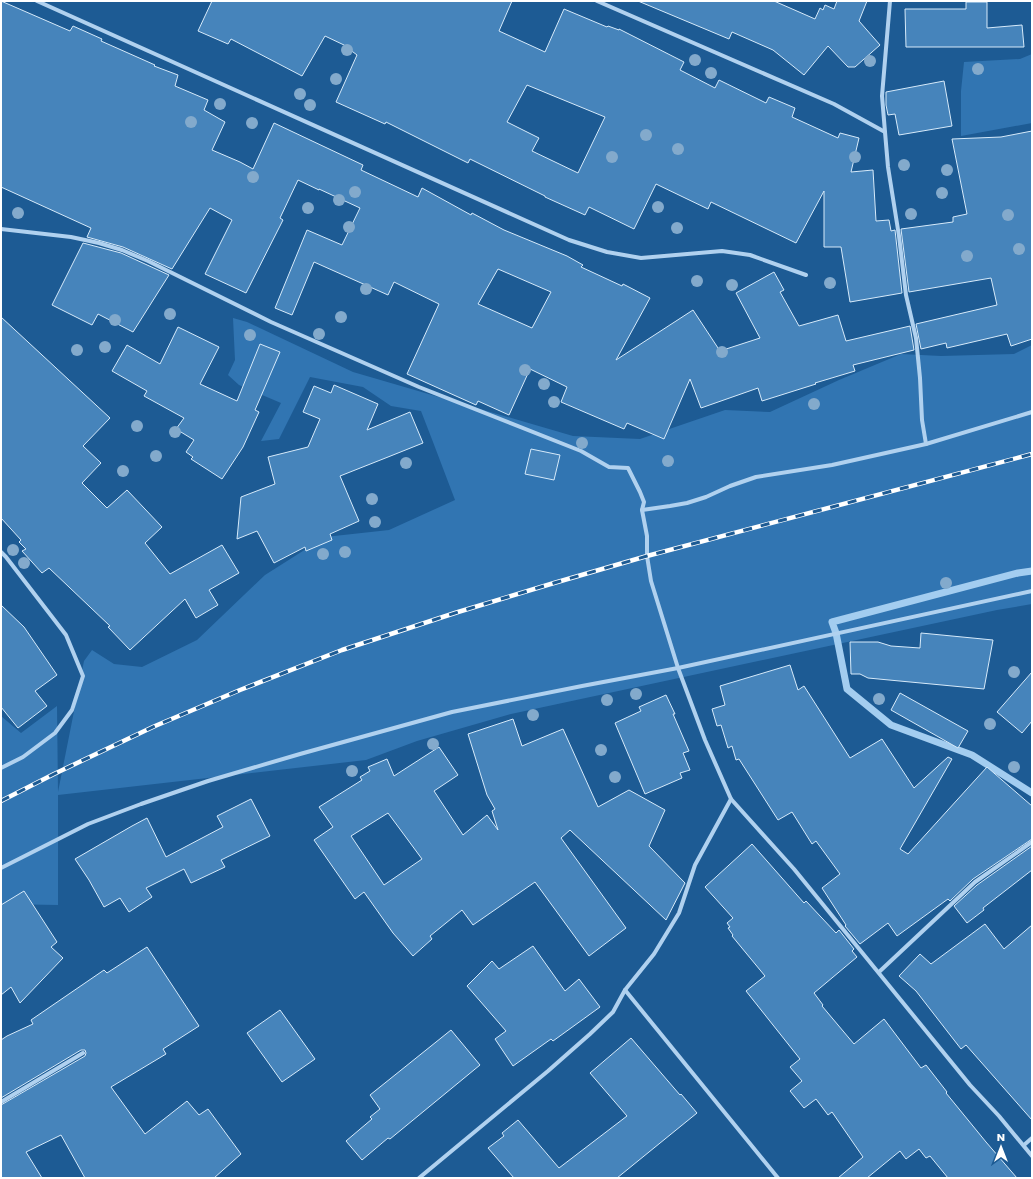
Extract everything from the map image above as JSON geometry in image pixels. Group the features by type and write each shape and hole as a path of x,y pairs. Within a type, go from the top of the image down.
{"street":[{"path":"37,1 569,240 607,252 641,258 722,251 750,255 806,275"},
{"path":"597,1 834,104 885,132"},
{"path":"890,1 882,96 888,167 899,236 906,295 916,338 922,420 926,444"},
{"path":"1,229 71,238 99,243 122,250 148,261 271,322 419,387 581,452 609,467 628,468 644,502 642,510 647,536 647,556 651,581 678,668 705,740 731,799 794,869 970,1085 999,1116 1032,1156"},
{"path":"642,510 687,503 756,477 832,465 926,444 1032,412"},
{"path":"1,552 66,635 83,676 72,710 55,733 23,757 1,768"},
{"path":"1,868 88,824 208,781 452,712 678,668 1032,592"},
{"path":"419,1178 548,1071 613,1012 625,990 654,954 680,913 695,866 731,799"},
{"path":"879,972 975,882 1032,842"},
{"path":"625,990 778,1178"},
{"path":"1,1102 83,1053"},
{"path":"1024,1145 1032,1138"}],"shaded area":[{"path":"1032,54 1032,123 961,136 961,91 964,62 1020,59"},
{"path":"233,318 247,322 353,372 573,436 640,439 725,410 770,412 839,380 901,354 941,356 1014,354 1032,345 1032,604 997,610 511,714 417,741 366,760 58,795 58,905 1,904 1,716 21,733 57,706 58,792 84,661 92,650 114,664 142,667 197,640 265,575 325,537 389,530 455,500 421,411 391,406 363,387 310,377 279,439 261,441 281,403 239,385 228,375 235,360"}],"building":[{"path":"1,1 70,31 73,26 102,39 101,41 155,65 154,66 178,75 175,86 208,100 204,110 225,122 212,150 253,169 274,123 363,165 361,170 418,197 422,188 471,215 472,213 504,230 567,256 583,265 581,267 622,286 623,284 650,298 616,360 693,310 720,351 760,338 736,293 774,272 784,290 780,292 799,326 838,315 846,341 910,326 914,350 853,365 855,371 762,401 758,388 701,408 690,379 664,439 627,423 624,429 561,402 567,387 530,369 509,415 478,401 476,405 407,374 439,304 394,282 388,295 314,262 292,315 275,308 307,230 342,245 360,208 319,189 298,180 280,218 283,220 246,293 205,274 232,220 210,208 172,269 123,247 87,237 91,228 1,187","holes":["498,269 551,292 532,328 478,304"]},
{"path":"212,1 512,1 499,31 545,52 564,9 607,27 619,29 684,62 680,70 715,88 719,80 766,103 769,97 795,108 792,117 838,138 840,133 859,138 851,172 873,170 876,221 889,220 891,231 895,230 902,293 850,302 841,247 824,247 824,191 796,243 711,202 708,209 656,184 634,229 589,207 585,215 545,197 470,159 468,163 386,122 385,124 336,102 357,55 344,45 325,36 302,76 231,39 228,44 198,31","holes":["527,85 605,117 578,173 532,151 539,138 507,122"]},
{"path":"638,1 774,1 815,19 820,8 823,10 825,5 834,9 837,1 867,1 859,21 880,45 855,67 848,67 828,46 804,75 773,50 732,32 729,39"},
{"path":"966,2 987,2 987,28 1022,25 1024,47 906,47 905,9 966,9"},
{"path":"944,81 952,126 899,135 895,114 888,115 886,92"},
{"path":"1032,131 1032,339 1011,346 1007,334 947,348 946,343 921,349 916,324 997,305 991,278 909,292 901,229 953,222 953,217 967,214 952,139 1001,137"},
{"path":"83,243 121,253 169,275 133,332 98,314 92,325 52,305"},
{"path":"1,317 110,418 83,446 101,463 82,483 107,508 127,490 162,527 145,543 170,574 222,545 239,573 209,590 218,605 196,618 185,599 130,650 108,627 110,626 49,568 42,573 22,551 26,549 19,542 21,540 1,518"},
{"path":"178,327 219,347 200,384 237,401 260,344 280,352 255,410 259,412 243,447 222,479 191,459 193,457 186,452 194,440 176,429 184,418 144,396 147,391 112,371 127,345 160,364"},
{"path":"334,385 378,404 367,430 410,412 423,443 340,476 359,521 330,534 332,540 306,551 305,547 274,563 257,531 237,539 241,497 275,484 268,457 308,447 320,419 303,412 314,386 331,393"},
{"path":"531,449 560,455 554,480 525,474"},
{"path":"1,605 24,627 57,675 35,691 47,706 18,728 1,707"},
{"path":"921,633 993,640 984,689 868,678 860,674 851,674 850,642 878,642 891,646 920,648"},
{"path":"790,665 798,690 804,686 850,758 882,739 914,788 948,757 952,759 900,849 908,854 987,767 1032,806 1032,839 973,879 950,901 948,899 897,936 888,923 860,944 845,926 846,925 822,888 840,874 816,841 812,844 792,812 778,820 739,759 736,760 732,746 728,748 721,725 717,726 712,709 725,705 720,686"},
{"path":"1032,672 1032,721 1022,733 997,712"},
{"path":"900,693 968,731 958,748 891,710"},
{"path":"666,695 689,751 683,753 690,770 680,773 682,778 645,794 615,723 641,711 639,707"},
{"path":"513,719 522,746 563,729 598,807 629,790 665,810 649,846 685,883 666,920 570,830 561,838 626,928 589,956 535,882 473,925 462,910 430,936 432,939 413,956 393,933 364,892 355,899 314,840 333,827 319,807 362,780 360,777 370,771 368,767 387,759 394,776 439,747 458,775 434,791 463,835 487,815 498,830 492,811 495,809 487,795 468,734","holes":["388,813 422,859 384,885 351,836"]},
{"path":"251,799 270,836 221,860 225,867 191,883 184,869 146,888 152,897 129,912 120,898 104,907 75,859 147,818 166,857 223,827 217,816"},
{"path":"752,844 804,903 806,901 836,933 839,930 854,949 852,951 857,957 814,993 823,1005 822,1006 854,1044 884,1019 921,1068 926,1065 947,1092 946,1093 1017,1178 948,1178 930,1156 926,1158 919,1149 906,1159 900,1151 867,1178 838,1178 863,1157 832,1112 828,1115 816,1099 804,1108 790,1091 802,1081 790,1067 800,1059 746,991 765,976 732,936 733,935 728,928 730,927 727,923 733,918 705,887"},
{"path":"1032,846 1032,870 983,908 984,910 967,923 954,906 977,885"},
{"path":"24,891 57,942 51,947 63,958 20,1003 11,987 1,995 1,905"},
{"path":"985,924 1004,949 1032,925 1032,1120 966,1045 961,1049 916,991 899,976 920,954 931,964"},
{"path":"533,946 565,991 579,979 600,1007 553,1041 551,1039 513,1066 495,1039 506,1031 467,986 492,961 499,969"},
{"path":"147,947 199,1026 163,1049 166,1054 111,1087 145,1134 187,1101 199,1115 208,1109 241,1154 214,1178 85,1178 61,1135 26,1152 42,1178 1,1178 1,1105 85,1056 86,1053 85,1050 81,1050 1,1098 1,1040 33,1024 31,1020 104,970 107,973"},
{"path":"280,1010 315,1059 282,1082 247,1033"},
{"path":"451,1030 480,1065 390,1139 388,1138 362,1160 346,1141 372,1119 370,1117 380,1109 370,1095"},
{"path":"631,1038 697,1113 617,1178 514,1178 488,1148 504,1136 502,1133 518,1120 559,1168 627,1116 590,1073"}],"waterway":[{"path":"1032,571 1018,573 832,622 836,633 847,689 891,725 972,755 1032,793"}],"railway":[{"path":"1,801 155,726 240,690 342,650 458,612 647,556 1032,454"}]}
